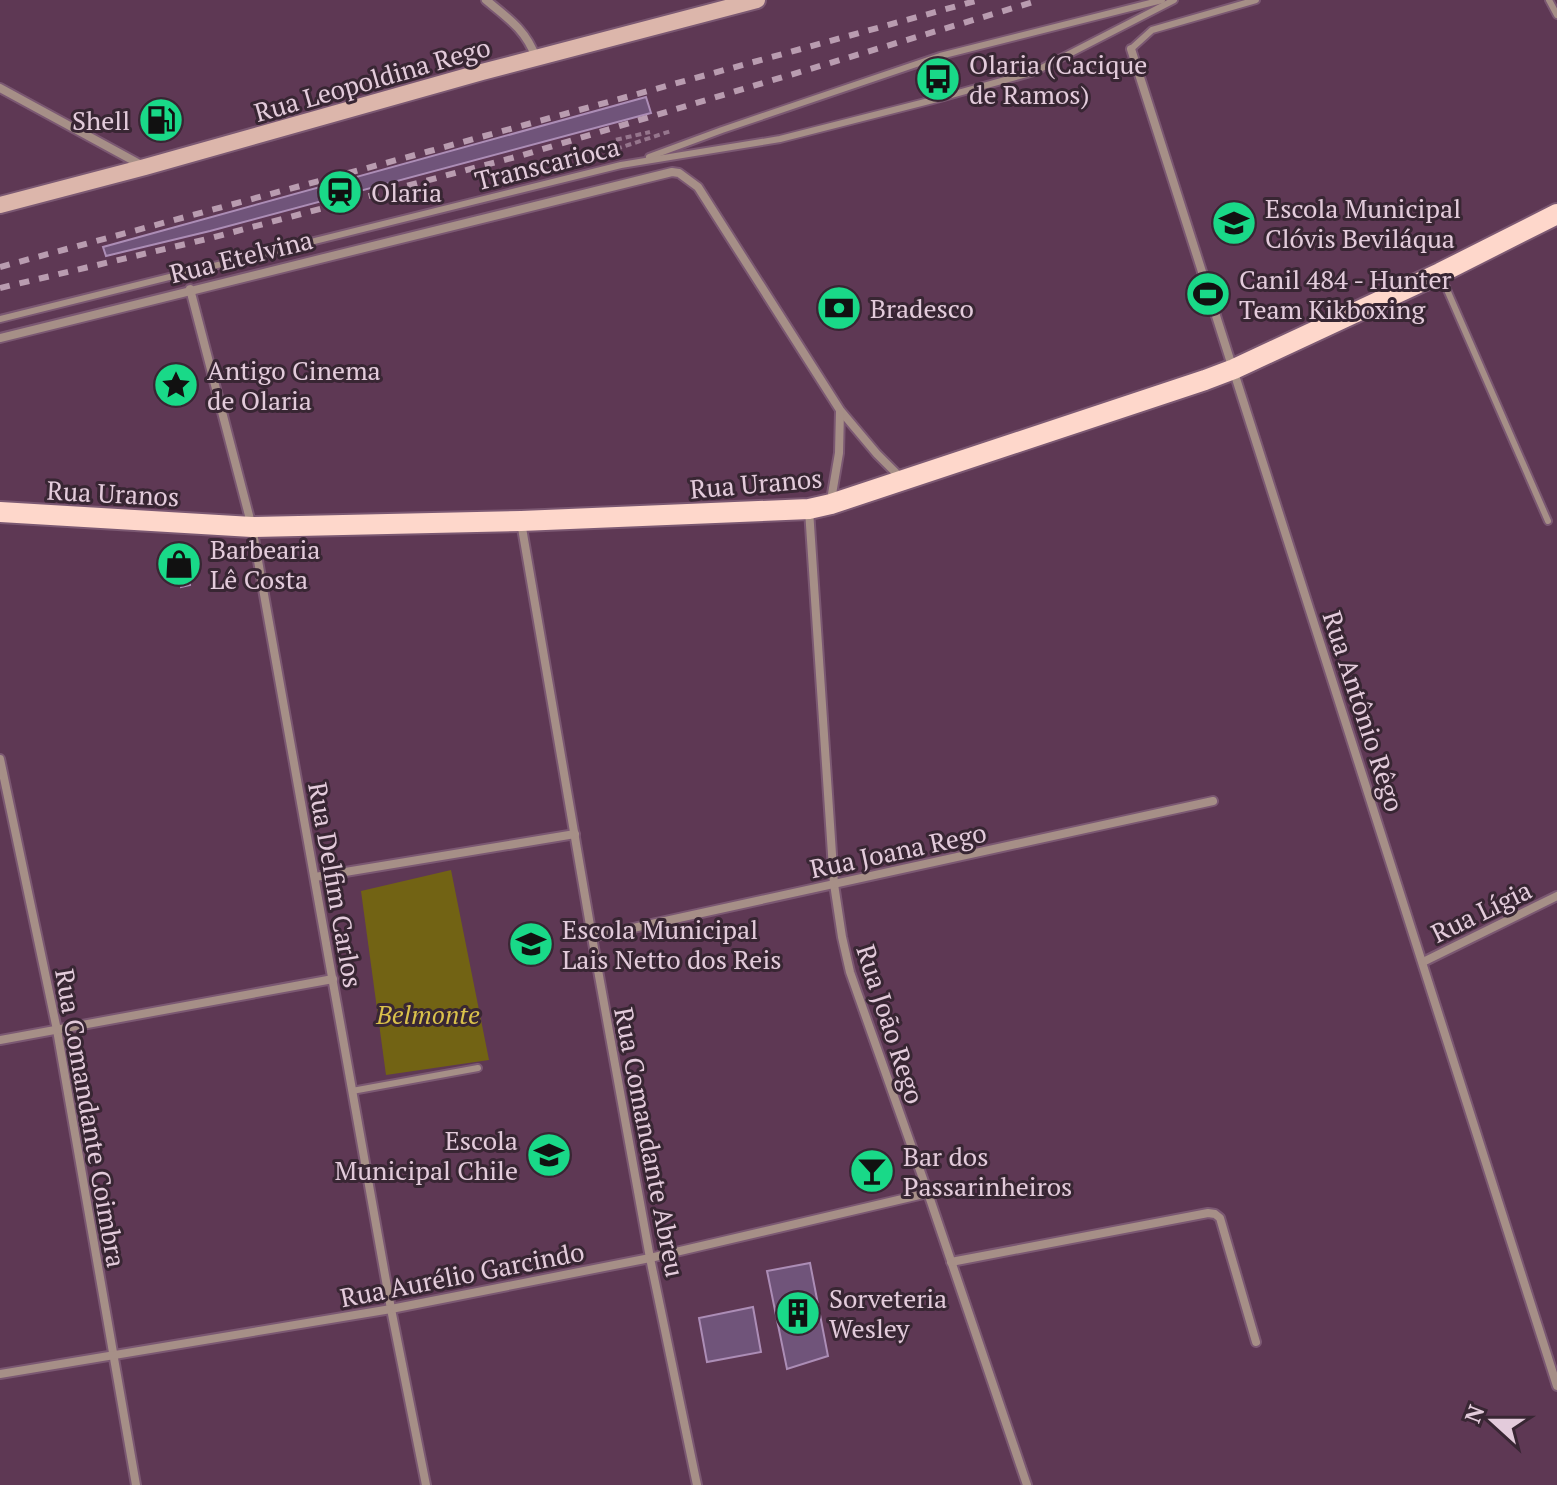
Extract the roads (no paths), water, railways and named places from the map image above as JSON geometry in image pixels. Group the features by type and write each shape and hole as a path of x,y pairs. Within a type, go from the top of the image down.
{"main road":[{"name":"Rua Leopoldina Rego","path":"0,205 467,76 757,0"},
{"name":"Rua Uranos","path":"0,512 252,527 521,521 809,509 1234,369 1440,273 1557,214"}],"street":[{"path":"486,0 514,23 530,43 536,59"},
{"name":"Rua Antônio Rêgo","path":"1131,49 1557,1386"},
{"path":"0,88 145,167"},
{"name":"Rua Etelvina","path":"0,338 663,172 679,173 698,187 840,410"},
{"name":"Rua Delfim Carlos","path":"190,289 252,527 391,1309 426,1485"},
{"path":"840,410 903,480"},
{"path":"831,504 839,453 840,410"},
{"name":"Rua João Rego","path":"809,509 834,884 842,937 850,972 1027,1485"},
{"name":"Rua Comandante Abreu","path":"521,521 650,1258 697,1485"},
{"name":"Rua Comandante Coimbra","path":"0,759 57,1030 136,1485"},
{"name":"Rua Joana Rego","path":"592,937 1213,801"},
{"path":"315,877 575,834"},
{"name":"Rua Lígia","path":"1423,962 1557,896"},
{"path":"0,1040 333,979"},
{"name":"Rua Aurélio Garcindo","path":"0,1374 391,1309 650,1258 928,1193"},
{"path":"951,1262 1215,1214 1220,1218 1256,1342"}],"lane":[{"name":"Transcarioca","path":"639,161 940,56 1162,0"},
{"name":"Transcarioca","path":"0,319 639,161 780,139 1034,72 1174,0"},
{"path":"1131,49 1152,30 1256,0"},
{"path":"1549,0 1557,15"},
{"path":"1440,273 1548,521"},
{"path":"352,1091 478,1068"}],"railway":[{"path":"0,267 979,0"},
{"path":"0,288 207,239 523,155 1040,0"}],"place":[{"name":"Olaria (Cacique de Ramos)","path":"938,79"},
{"name":"Shell","path":"161,120"},
{"name":"Olaria","path":"340,192"},
{"name":"Escola Municipal Clóvis Beviláqua","path":"1234,223"},
{"name":"Canil 484 - Hunter Team Kikboxing","path":"1208,294"},
{"name":"Bradesco","path":"839,308"},
{"name":"Antigo Cinema de Olaria","path":"176,385"},
{"name":"Barbearia Lê Costa","path":"179,564"},
{"name":"Escola Municipal Lais Netto dos Reis","path":"531,944"},
{"name":"Escola Municipal Chile","path":"549,1155"},
{"name":"Bar dos Passarinheiros","path":"872,1171"},
{"name":"Sorveteria Wesley","path":"798,1313"}],"park label":[{"name":"Belmonte","path":"428,1014"}]}
